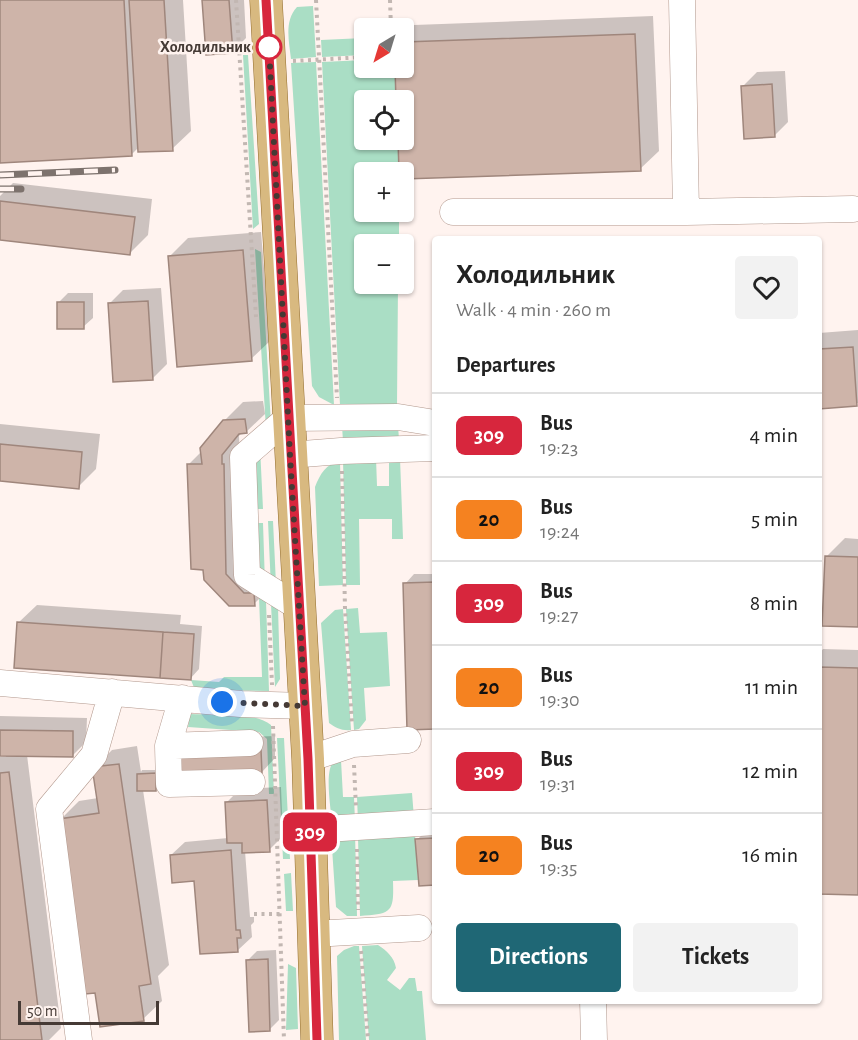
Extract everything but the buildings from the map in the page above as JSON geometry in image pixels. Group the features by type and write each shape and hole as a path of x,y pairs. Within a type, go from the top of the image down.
{"main road":[{"path":"266,0 308,759 317,1040"}],"street":[{"path":"682,0 686,212"},
{"path":"453,212 853,209"},
{"path":"300,608 247,575 243,457 288,418 398,417 432,423"},
{"path":"290,455 341,450 432,448"},
{"path":"0,683 241,704 305,706"},
{"path":"79,1040 49,809 93,755 112,692"},
{"path":"182,698 168,746 169,784 252,782"},
{"path":"308,759 353,744 408,740"},
{"path":"168,746 250,743"},
{"path":"310,830 432,822"},
{"path":"313,934 419,928"},
{"path":"593,1004 594,1040"}],"path":[{"path":"316,0 338,417"},
{"path":"390,0 391,18"},
{"path":"291,61 354,57"},
{"path":"341,450 345,609 355,796"},
{"path":"254,914 280,914"}],"green space":[{"path":"313,6 316,57 291,59 288,32 290,18 297,7"},
{"path":"354,38 354,55 322,57 321,40"},
{"path":"243,55 248,55 259,224 253,229"},
{"path":"354,60 354,78 395,78 396,90 354,90 354,150 398,150 399,162 354,162 354,222 399,222 399,234 354,234 354,294 398,294 397,405 340,405 322,62"},
{"path":"316,62 334,405 319,397 312,386 291,63"},
{"path":"255,249 261,252 271,424 266,429"},
{"path":"398,425 399,440 343,441 342,426"},
{"path":"260,447 263,509 256,509 254,453"},
{"path":"376,458 377,486 389,486 389,458 400,458 403,539 392,539 392,519 359,519 360,585 346,585 343,460"},
{"path":"340,461 343,585 319,586 315,487 324,470"},
{"path":"268,521 273,521 276,584 271,588"},
{"path":"256,523 263,523 265,584 259,579"},
{"path":"259,597 266,601 269,691 195,690 191,680 219,682 224,677 262,677"},
{"path":"271,604 278,607 280,679 275,687"},
{"path":"358,608 360,633 387,632 390,686 364,688 366,720 359,729 354,730 346,609"},
{"path":"343,609 351,730 339,729 329,723 321,623 335,610"},
{"path":"190,714 244,716 271,725 274,794 269,794 267,739 259,732 188,727"},
{"path":"277,738 284,738 290,859 283,859"},
{"path":"341,760 343,797 354,797 355,822 332,823 329,793 330,769 335,761"},
{"path":"412,793 414,818 358,822 357,797"},
{"path":"355,832 357,916 347,916 336,907 331,833"},
{"path":"415,834 418,880 393,881 393,899 389,909 379,914 360,916 358,837"},
{"path":"291,873 293,911 286,911 284,874"},
{"path":"378,945 390,955 395,964 396,968 387,980 400,990 409,978 415,978 417,991 422,991 426,1040 369,1040 362,946"},
{"path":"354,946 359,946 366,1040 339,1040 337,956"},
{"path":"288,964 296,968 298,1029 286,1030"}],"railway":[{"path":"0,175 115,170"},
{"path":"0,189 21,189"}],"bus line":[{"name":"309","path":"266,0 308,759 317,1040"}],"place":[{"name":"Холодильник","path":"269,47"}],"route":[{"path":"222,702 305,706 269,47"}]}
